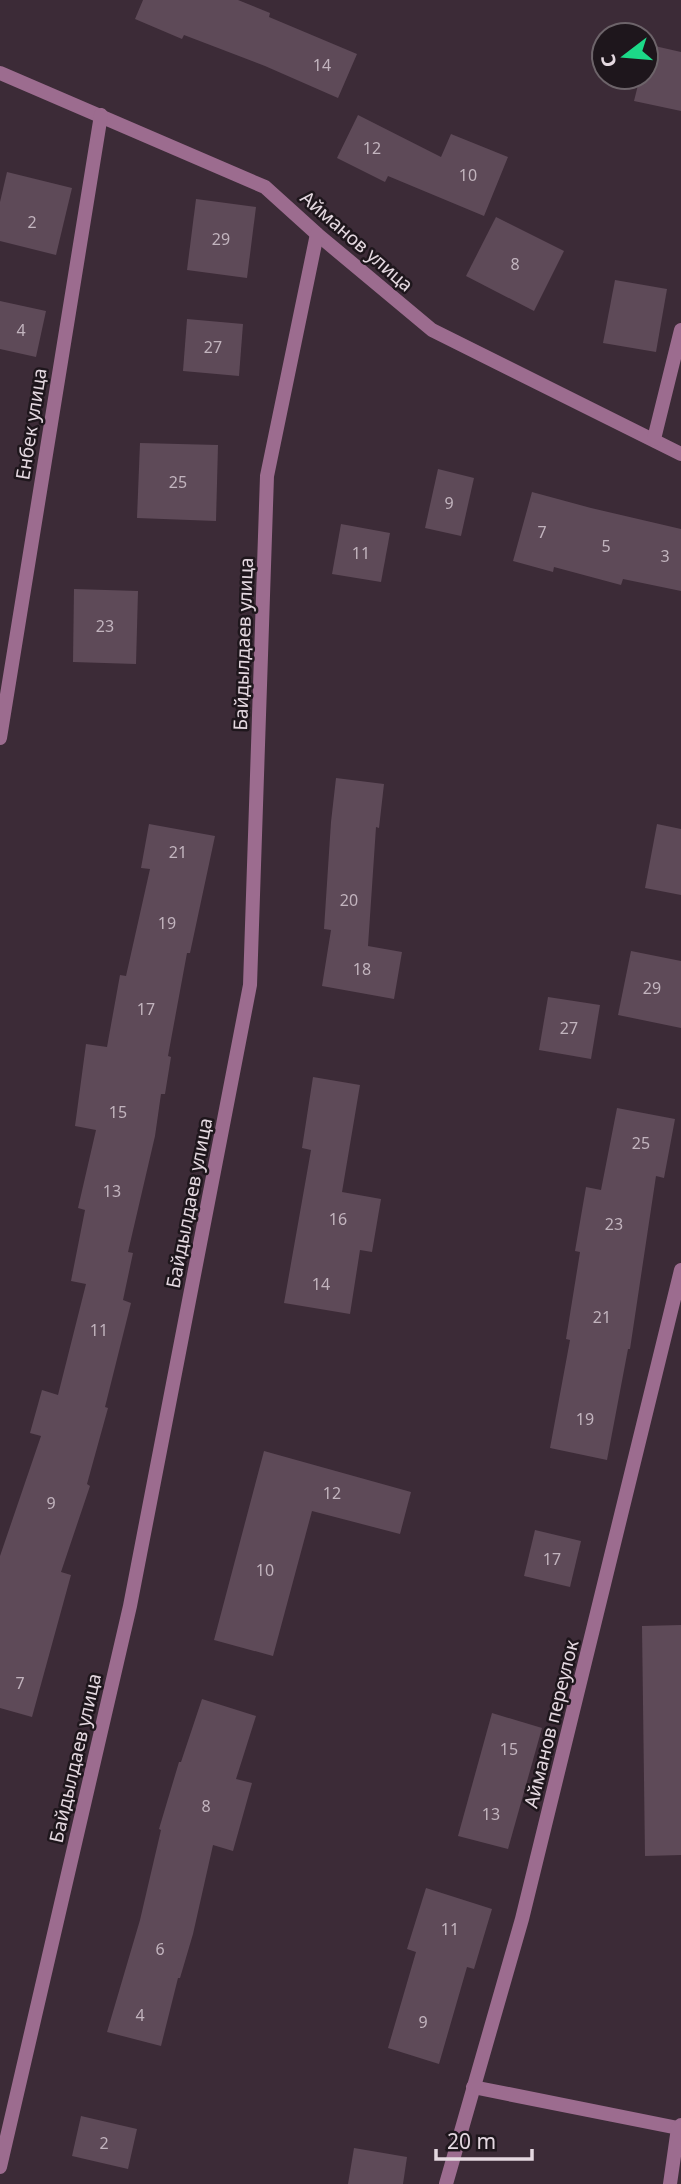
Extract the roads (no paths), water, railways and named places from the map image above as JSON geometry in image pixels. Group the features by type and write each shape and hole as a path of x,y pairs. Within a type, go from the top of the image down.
{"street":[{"name":"Айманов улица","path":"0,74 265,187 432,330 681,454"},
{"name":"Енбек улица","path":"0,738 101,115"},
{"name":"Байдылдаев улица","path":"0,2167 130,1606 250,985 267,476 317,234"},
{"path":"654,439 681,330"},
{"name":"Айманов переулок","path":"446,2184 522,1919 680,1278"},
{"path":"473,2087 680,2126 670,2184"}]}
